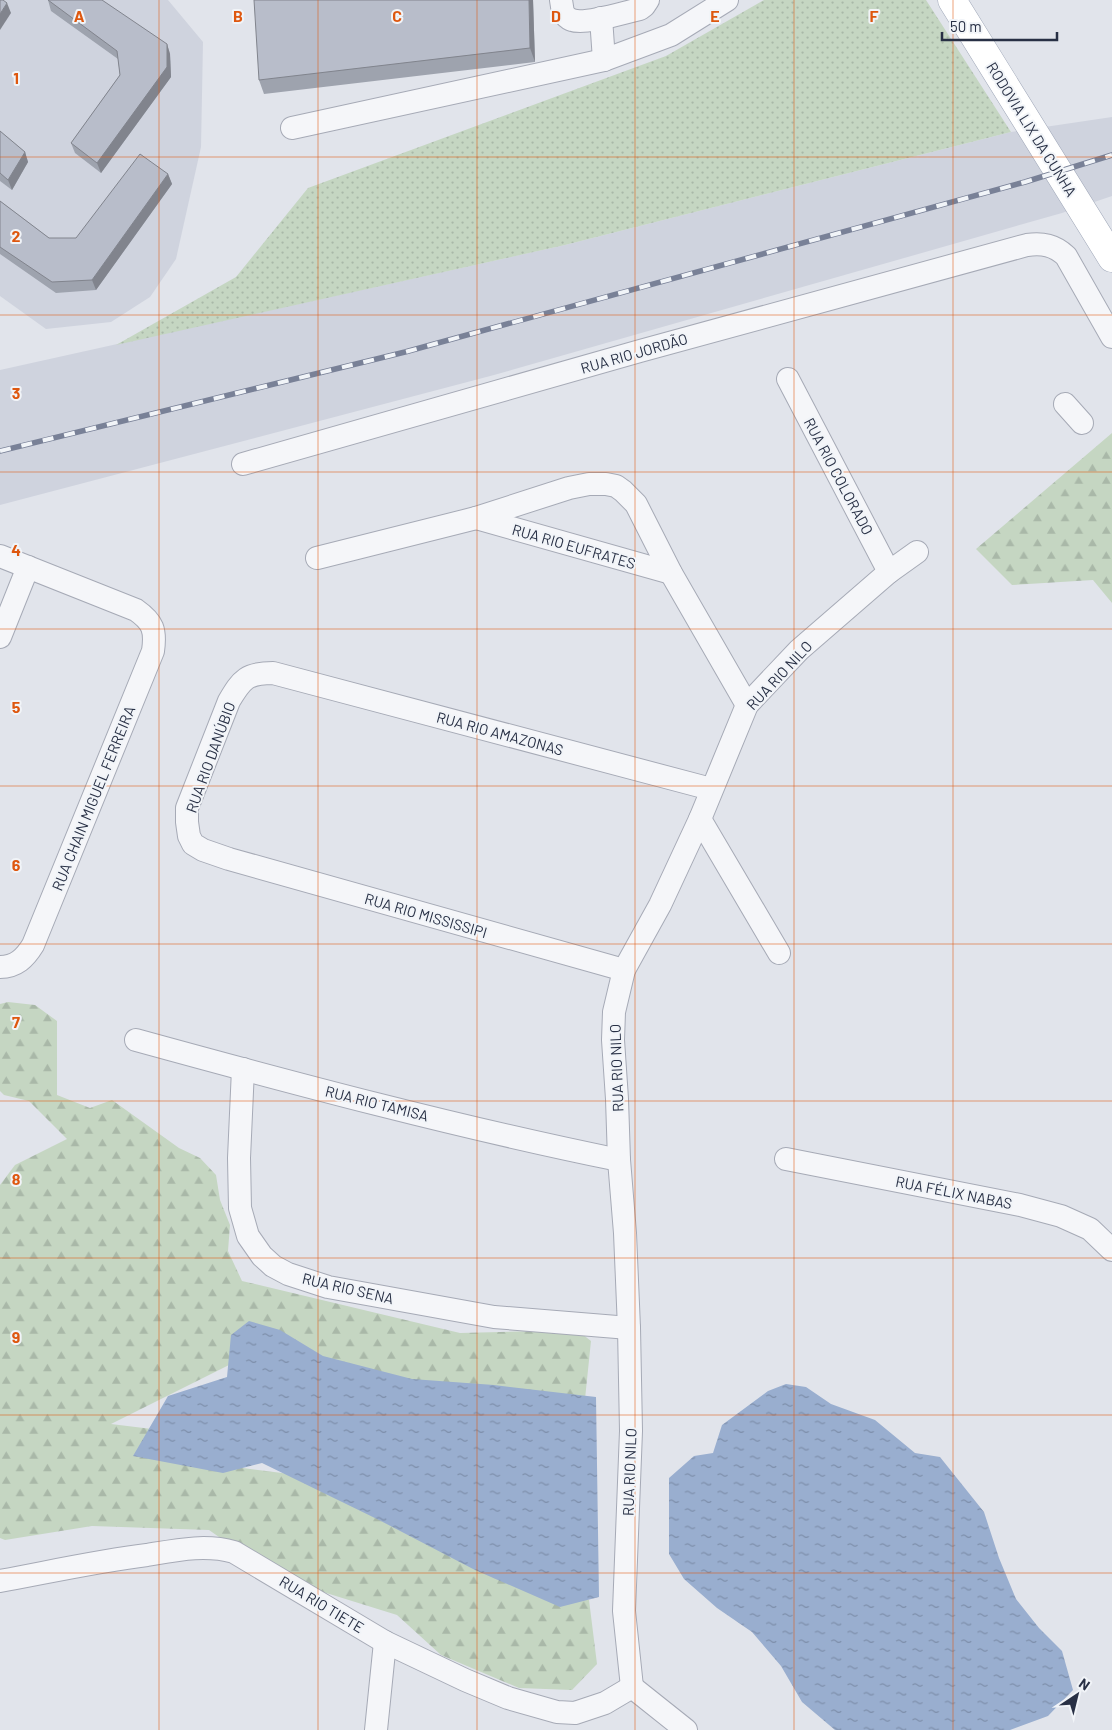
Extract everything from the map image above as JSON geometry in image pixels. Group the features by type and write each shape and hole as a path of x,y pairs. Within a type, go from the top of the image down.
{"main road":[{"name":"RODOVIA LIX DA CUNHA","path":"952,0 1112,258"}],"street":[{"path":"561,0 563,12 573,20 601,18 640,9 648,0"},
{"path":"292,128 604,60 671,35 727,0"},
{"path":"601,18 604,60"},
{"name":"RUA RIO JORDÃO","path":"243,464 640,351 1027,245 1050,245 1066,256 1112,337"},
{"name":"RUA RIO COLORADO","path":"788,379 889,572"},
{"path":"1065,404 1082,423"},
{"name":"RUA RIO EUFRATES","path":"317,558 476,518 569,488 589,484 616,486 636,504 671,573 747,705"},
{"name":"RUA RIO EUFRATES","path":"476,518 671,573"},
{"name":"RUA RIO NILO","path":"632,1687 624,1611 631,1431 630,1328 619,1160 618,1099 613,1040 614,1012 624,970 660,905 700,819 747,705 799,650 889,572 917,552"},
{"path":"0,556 28,567 0,637"},
{"name":"RUA CHAIN MIGUEL FERREIRA","path":"9,965 25,958 33,945 153,651 155,638 147,617 136,610 28,567"},
{"name":"RUA RIO DANÚBIO","path":"229,859 203,850 193,844 189,836 187,808 229,701 236,689 248,676 258,673 289,677"},
{"name":"RUA RIO AMAZONAS","path":"289,677 712,789"},
{"path":"700,819 779,953"},
{"name":"RUA RIO MISSISSIPI","path":"229,859 624,970"},
{"name":"RUA RIO TAMISA","path":"136,1040 536,1143 619,1160"},
{"name":"RUA RIO SENA","path":"243,1069 239,1158 240,1208 248,1236 262,1256 273,1266 288,1274 328,1287 494,1317 630,1328"},
{"name":"RUA FÉLIX NABAS","path":"786,1159 1061,1216 1090,1229 1112,1250"},
{"name":"RUA RIO TIETE","path":"0,1581 115,1559 200,1547 220,1548 234,1552 385,1642 465,1680 536,1707 557,1712 575,1713 605,1703 632,1687"},
{"path":"376,1730 385,1642"},
{"path":"632,1687 686,1730"}],"shaded area":[{"path":"0,0 168,0 203,42 201,147 176,259 150,297 111,322 46,329 0,296"},
{"path":"1112,117 1112,196 1062,213 494,375 0,505 0,370 565,245 1011,132"}],"green space":[{"path":"764,0 926,0 1011,132 565,245 116,345 236,277 308,188 666,56"},
{"path":"1112,433 1112,603 1093,580 1012,585 976,549"},
{"path":"8,1002 35,1005 57,1021 57,1095 90,1108 112,1100 179,1148 200,1158 216,1175 220,1200 230,1225 228,1251 242,1281 460,1333 577,1330 591,1341 585,1399 512,1428 249,1355 111,1424 160,1430 196,1462 290,1474 480,1571 589,1600 597,1664 572,1690 519,1688 441,1655 397,1615 278,1578 209,1530 92,1526 5,1540 0,1538 0,1185 15,1165 67,1139 29,1101 4,1095 0,1091 0,1004"}],"water":[{"path":"249,1321 280,1330 323,1356 412,1379 494,1385 596,1397 599,1597 560,1607 475,1570 379,1520 262,1463 223,1473 133,1456 168,1396 227,1377 231,1335"},
{"path":"786,1384 806,1387 831,1404 875,1420 915,1453 940,1457 984,1512 999,1558 1016,1599 1039,1628 1062,1651 1073,1690 1048,1716 1010,1730 835,1730 802,1702 781,1666 752,1632 717,1608 684,1579 669,1554 669,1478 694,1456 713,1453 722,1425 768,1391"}],"building":[{"path":"0,0 7,3 0,14"},
{"path":"48,0 102,0 167,44 167,67 97,163 71,143 120,75 117,51"},
{"path":"254,0 529,0 530,48 259,80"},
{"path":"0,131 25,152 8,180 0,173"},
{"path":"140,154 168,174 92,280 52,282 0,247 0,201 49,238 76,238"}],"railway":[{"path":"0,451 405,352 1025,182 1112,155"}]}
